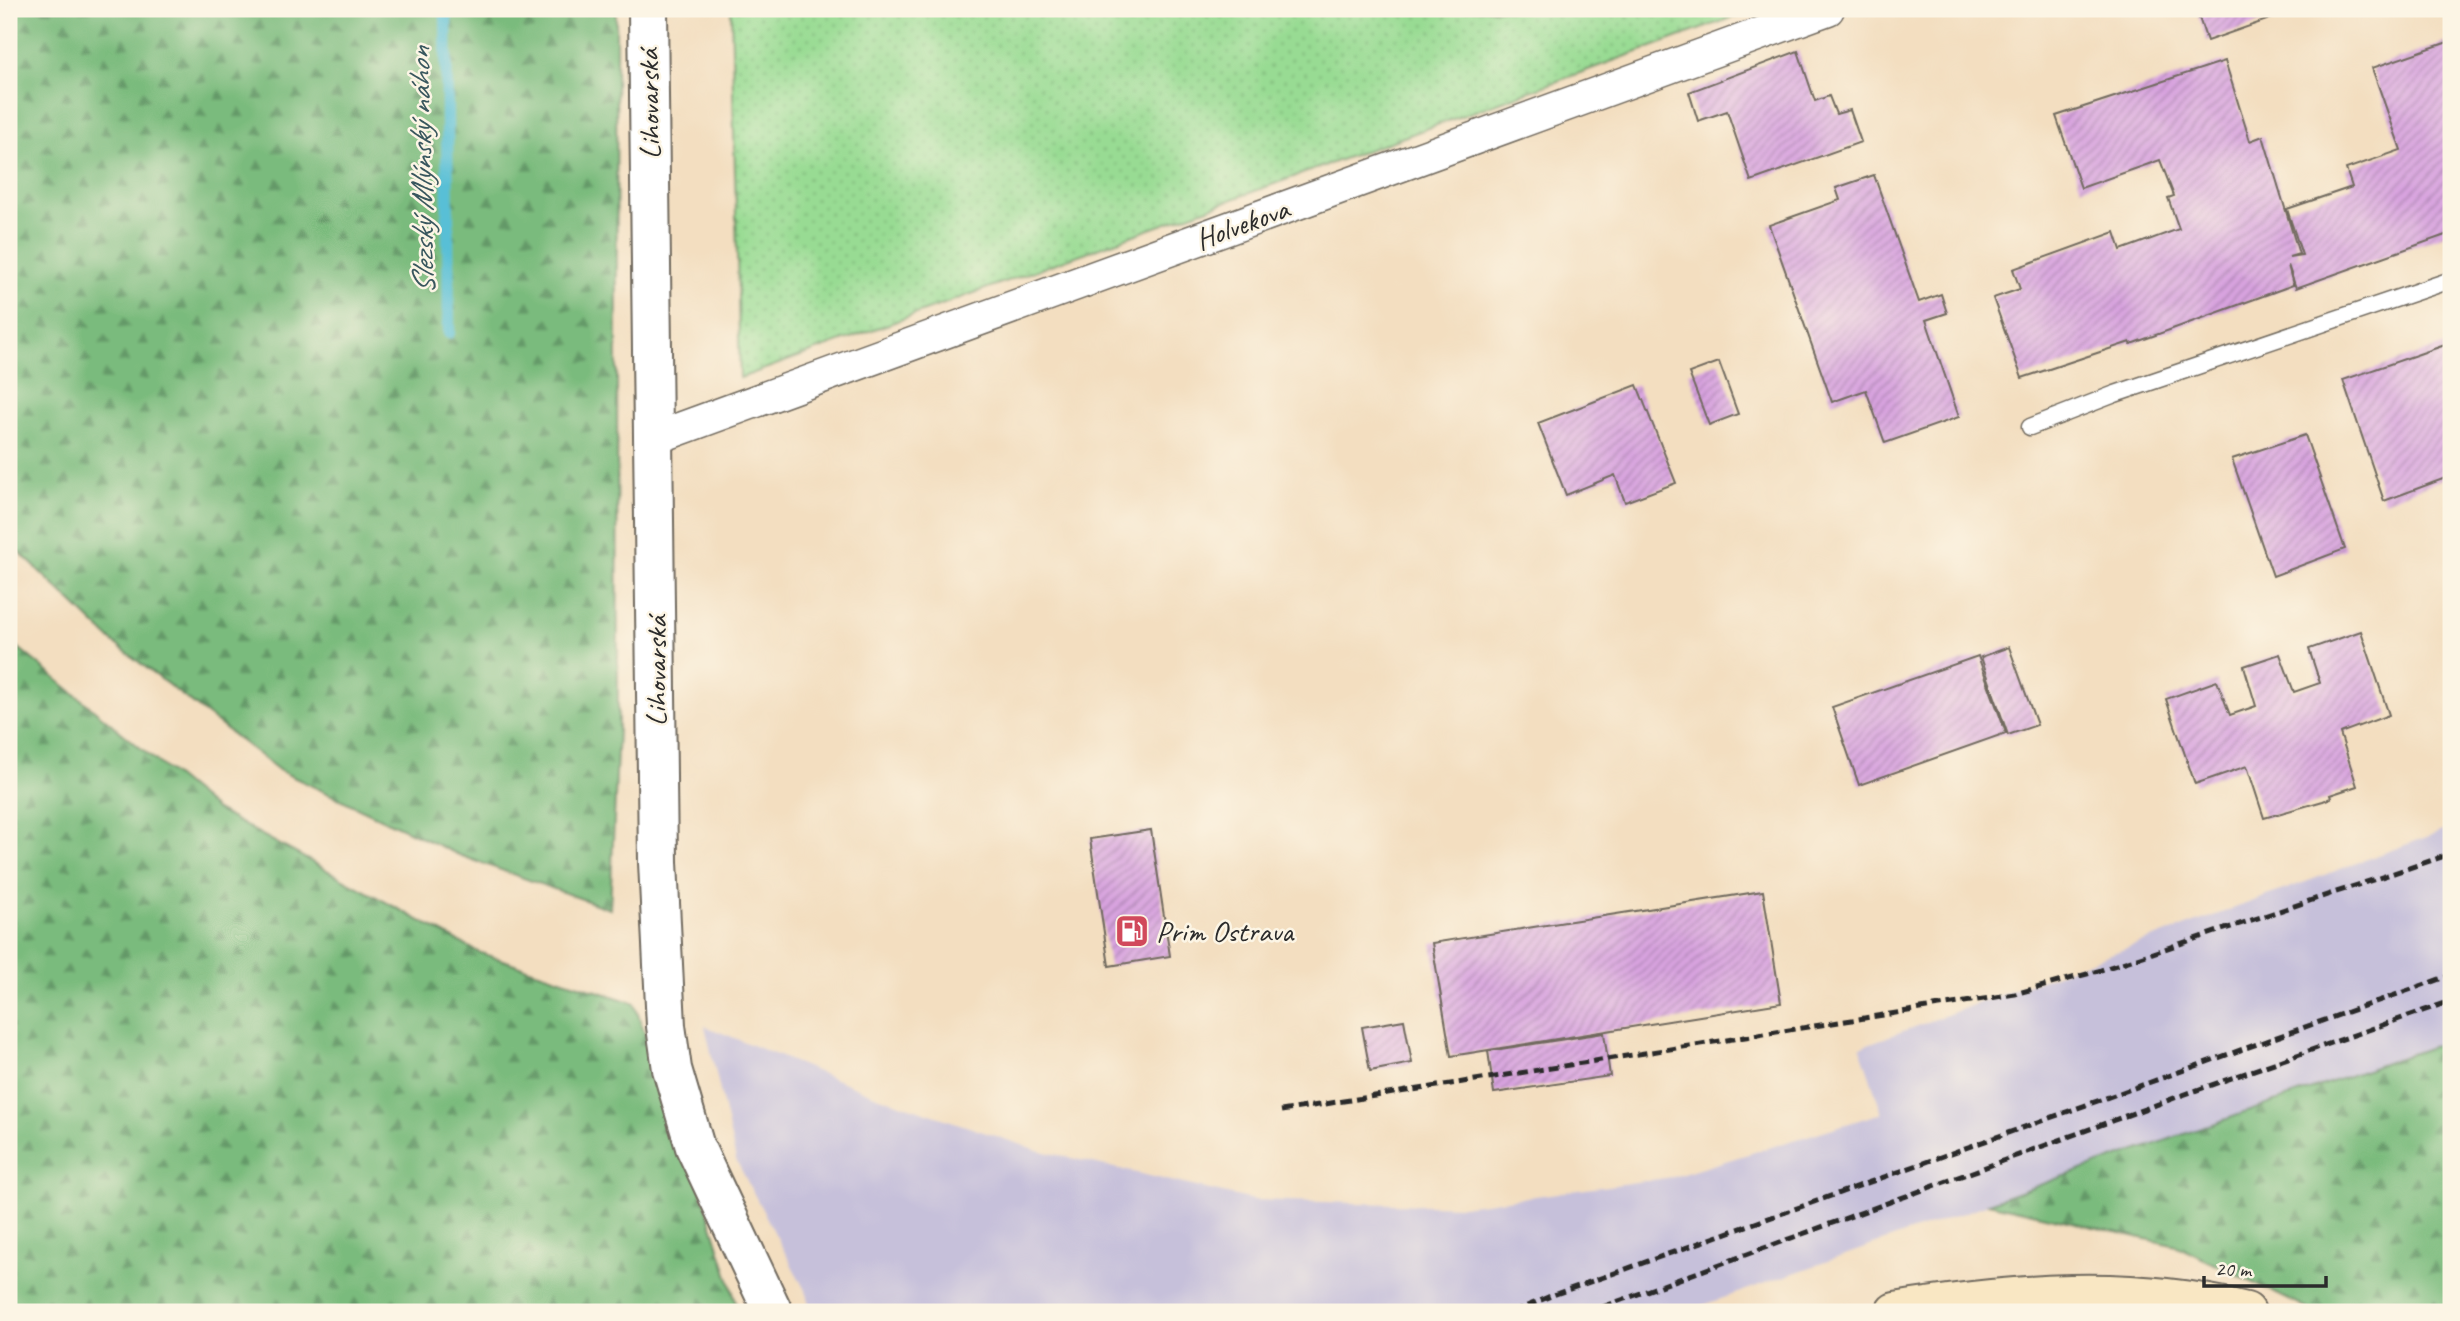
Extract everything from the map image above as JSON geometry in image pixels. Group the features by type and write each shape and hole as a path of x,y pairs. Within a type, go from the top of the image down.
{"main road":[{"path":"1895,1312 2074,1293 2159,1296 2246,1312"}],"street":[{"name":"Lihovarská","path":"648,9 658,862 666,1026 672,1069 695,1147 773,1312"},
{"name":"Holvekova","path":"655,438 1828,9"}],"lane":[{"path":"2030,427 2116,394 2451,280"}],"shaded area":[{"path":"2451,828 2451,1040 1684,1312 810,1312 807,1294 736,1160 705,1026 877,1096 1037,1150 1253,1200 1463,1206 1673,1177 1882,1113 1860,1047"}],"green space":[{"path":"9,9 616,9 618,730 610,909 459,855 280,771 113,642 9,542"},
{"path":"731,9 1756,9 740,378"},
{"path":"9,640 216,810 478,952 634,1003 705,1202 739,1312 9,1312"},
{"path":"2451,1040 2451,1312 2314,1312 2177,1246 1988,1203"}],"building":[{"path":"2196,9 2298,9 2207,41"},
{"path":"2451,41 2451,233 2296,288 2288,265 2293,285 2131,344 2130,342 2022,378 1993,298 2020,289 2013,269 2115,232 2121,250 2179,229 2168,198 2174,196 2160,160 2081,188 2056,116 2225,61 2250,141 2263,136 2299,254 2289,257 2302,255 2287,209 2352,187 2346,169 2401,150 2372,68"},
{"path":"1798,51 1815,101 1829,96 1836,114 1850,110 1861,142 1751,181 1727,111 1698,121 1689,92"},
{"path":"1874,175 1919,302 1941,294 1947,313 1926,320 1959,417 1885,443 1866,390 1832,402 1769,225 1840,200 1836,188"},
{"path":"2451,343 2451,476 2384,501 2343,380"},
{"path":"1719,362 1738,414 1709,425 1689,373"},
{"path":"1637,385 1676,483 1625,502 1615,475 1566,495 1538,423"},
{"path":"2305,435 2345,549 2273,576 2232,459"},
{"path":"2361,631 2389,715 2340,733 2357,786 2330,795 2331,798 2323,801 2264,818 2247,766 2195,784 2166,699 2217,681 2230,715 2256,706 2244,666 2280,654 2294,692 2320,683 2309,649"},
{"path":"2009,647 2037,725 2008,735 1981,657"},
{"path":"1978,656 2006,733 1859,785 1832,707"},
{"path":"1151,830 1170,956 1109,966 1090,839"},
{"path":"1763,891 1781,1003 1451,1056 1432,943"},
{"path":"1404,1020 1412,1063 1370,1071 1362,1027"},
{"path":"1604,1033 1610,1076 1494,1093 1488,1051"}],"waterway":[{"name":"Slezský Mlýnský náhon","path":"446,9 449,333"}],"railway":[{"path":"1281,1111 2015,994 2098,971 2451,854"},
{"path":"1513,1312 1553,1295 2451,975"},
{"path":"1589,1312 2180,1096 2451,1001"}],"place":[{"name":"Prim Ostrava","path":"1132,931"}]}
